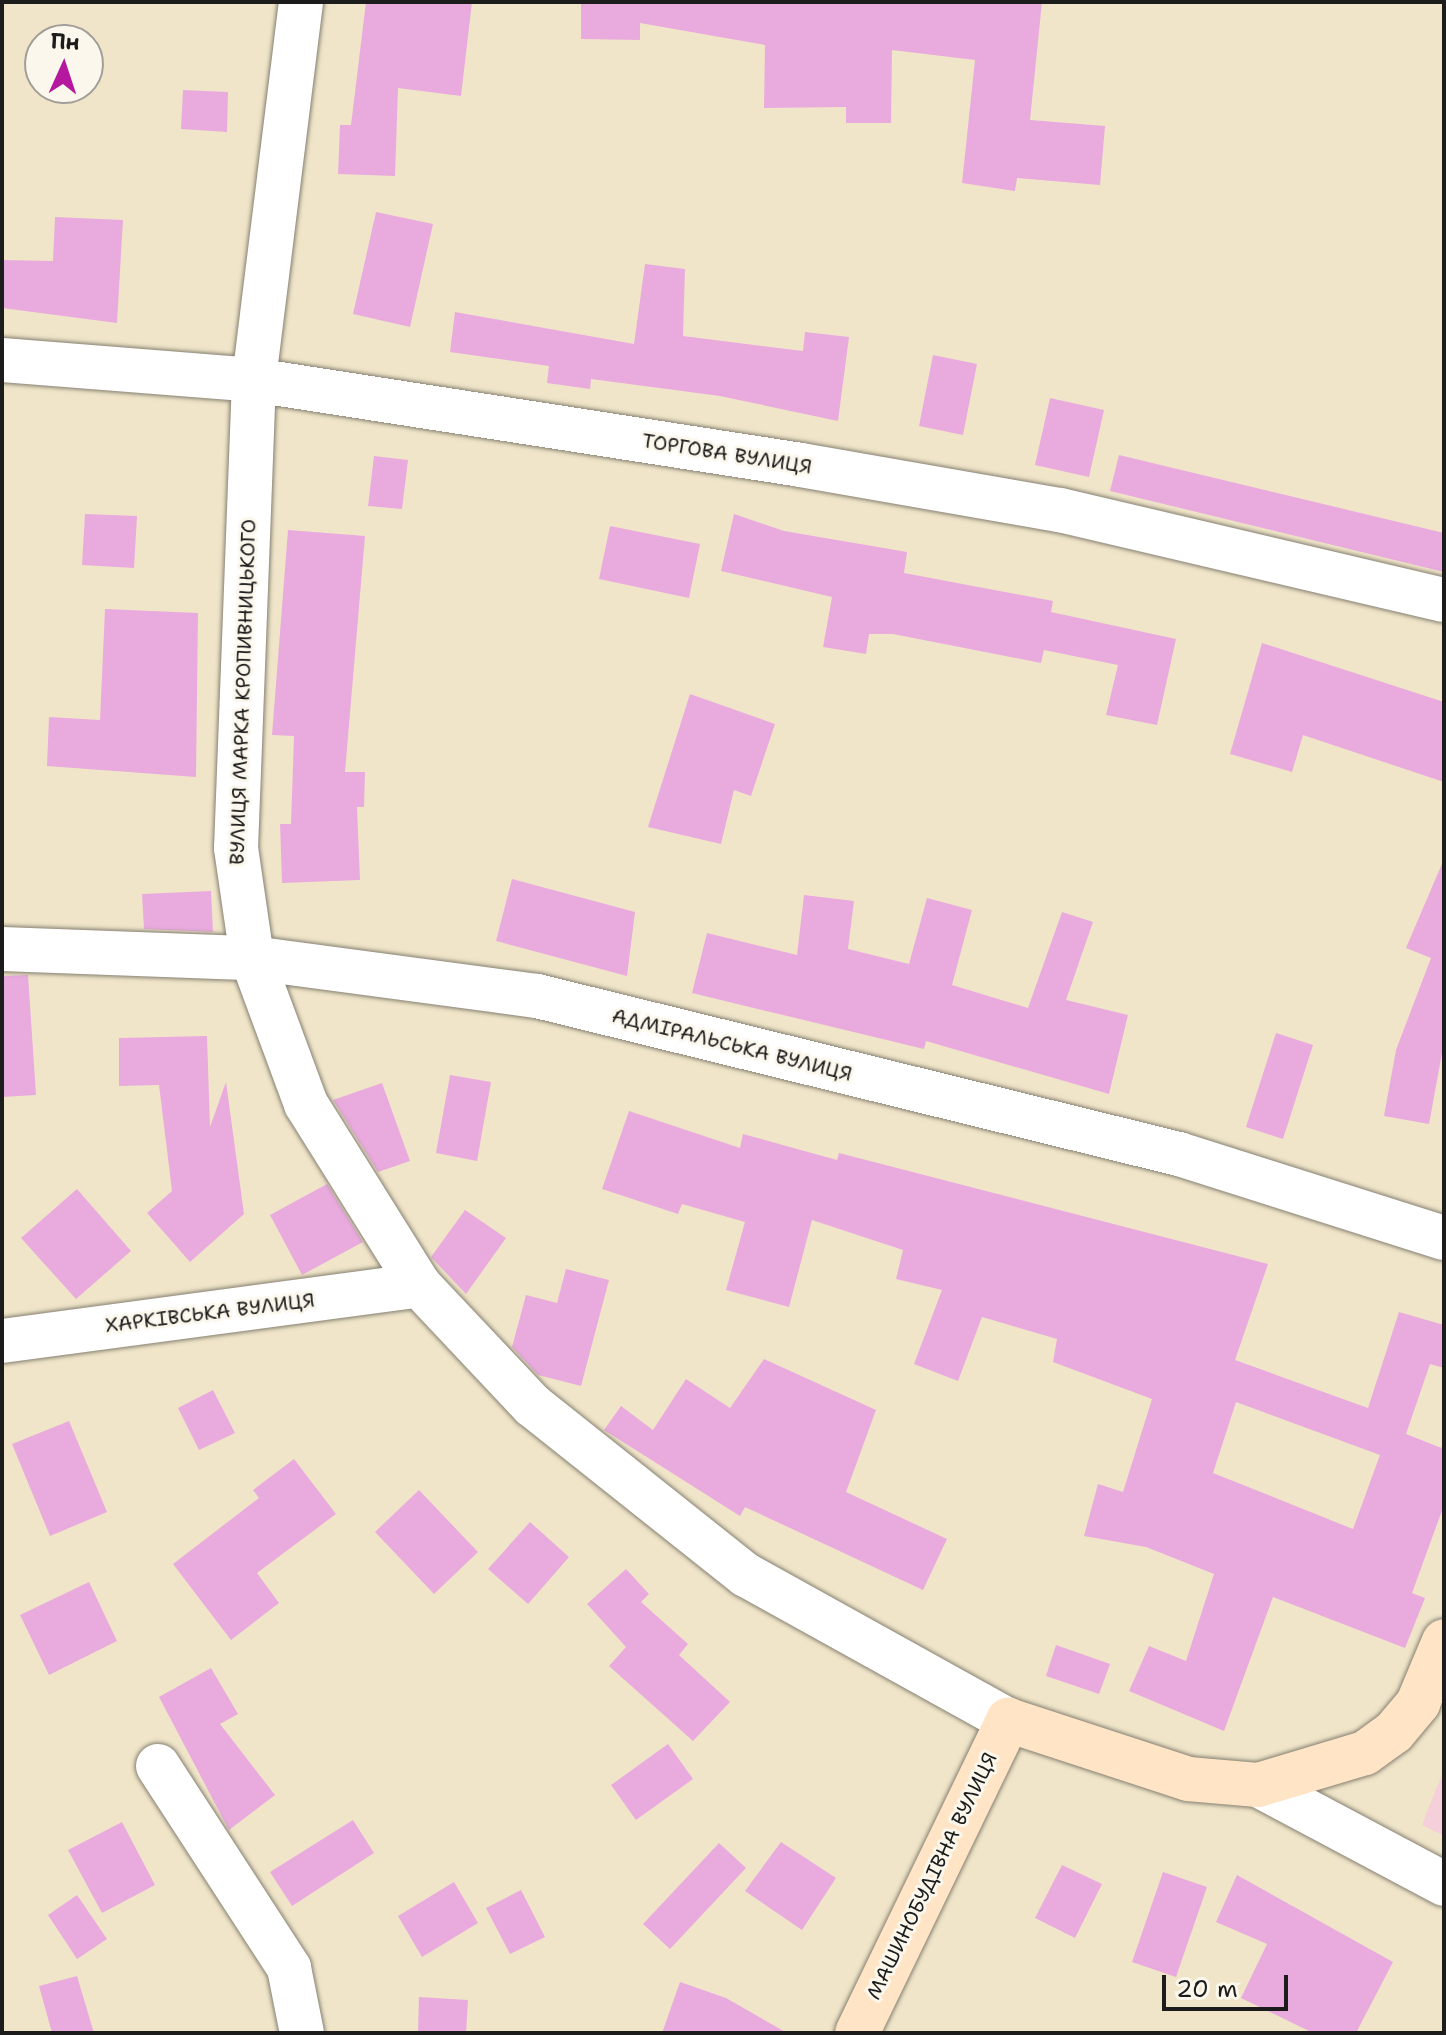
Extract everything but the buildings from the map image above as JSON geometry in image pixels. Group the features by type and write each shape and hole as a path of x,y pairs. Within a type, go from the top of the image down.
{"street":[{"name":"ВУЛИЦЯ МАРКА КРОПИВНИЦЬКОГО","path":"301,2 254,380 236,848 252,958 306,1104 419,1285 532,1405 746,1575 1008,1720 1188,1779 1258,1785 1444,1884"},
{"name":"ТОРГОВА ВУЛИЦЯ","path":"2,360 254,380 1060,510 1444,600"},
{"name":"АДМІРАЛЬСЬКА ВУЛИЦЯ","path":"2,949 252,958 537,996 1179,1154 1444,1238"},
{"name":"ХАРКІВСЬКА ВУЛИЦЯ","path":"2,1341 419,1285"},
{"path":"1258,1785 1365,1753 1394,1732 1418,1703 1444,1641"},
{"name":"МАШИНОБУДІВНА ВУЛИЦЯ","path":"857,2033 1008,1720"},
{"path":"158,1766 289,1968 302,2033"}],"shaded area":[{"path":"1444,1769 1444,1836 1422,1825"}]}
